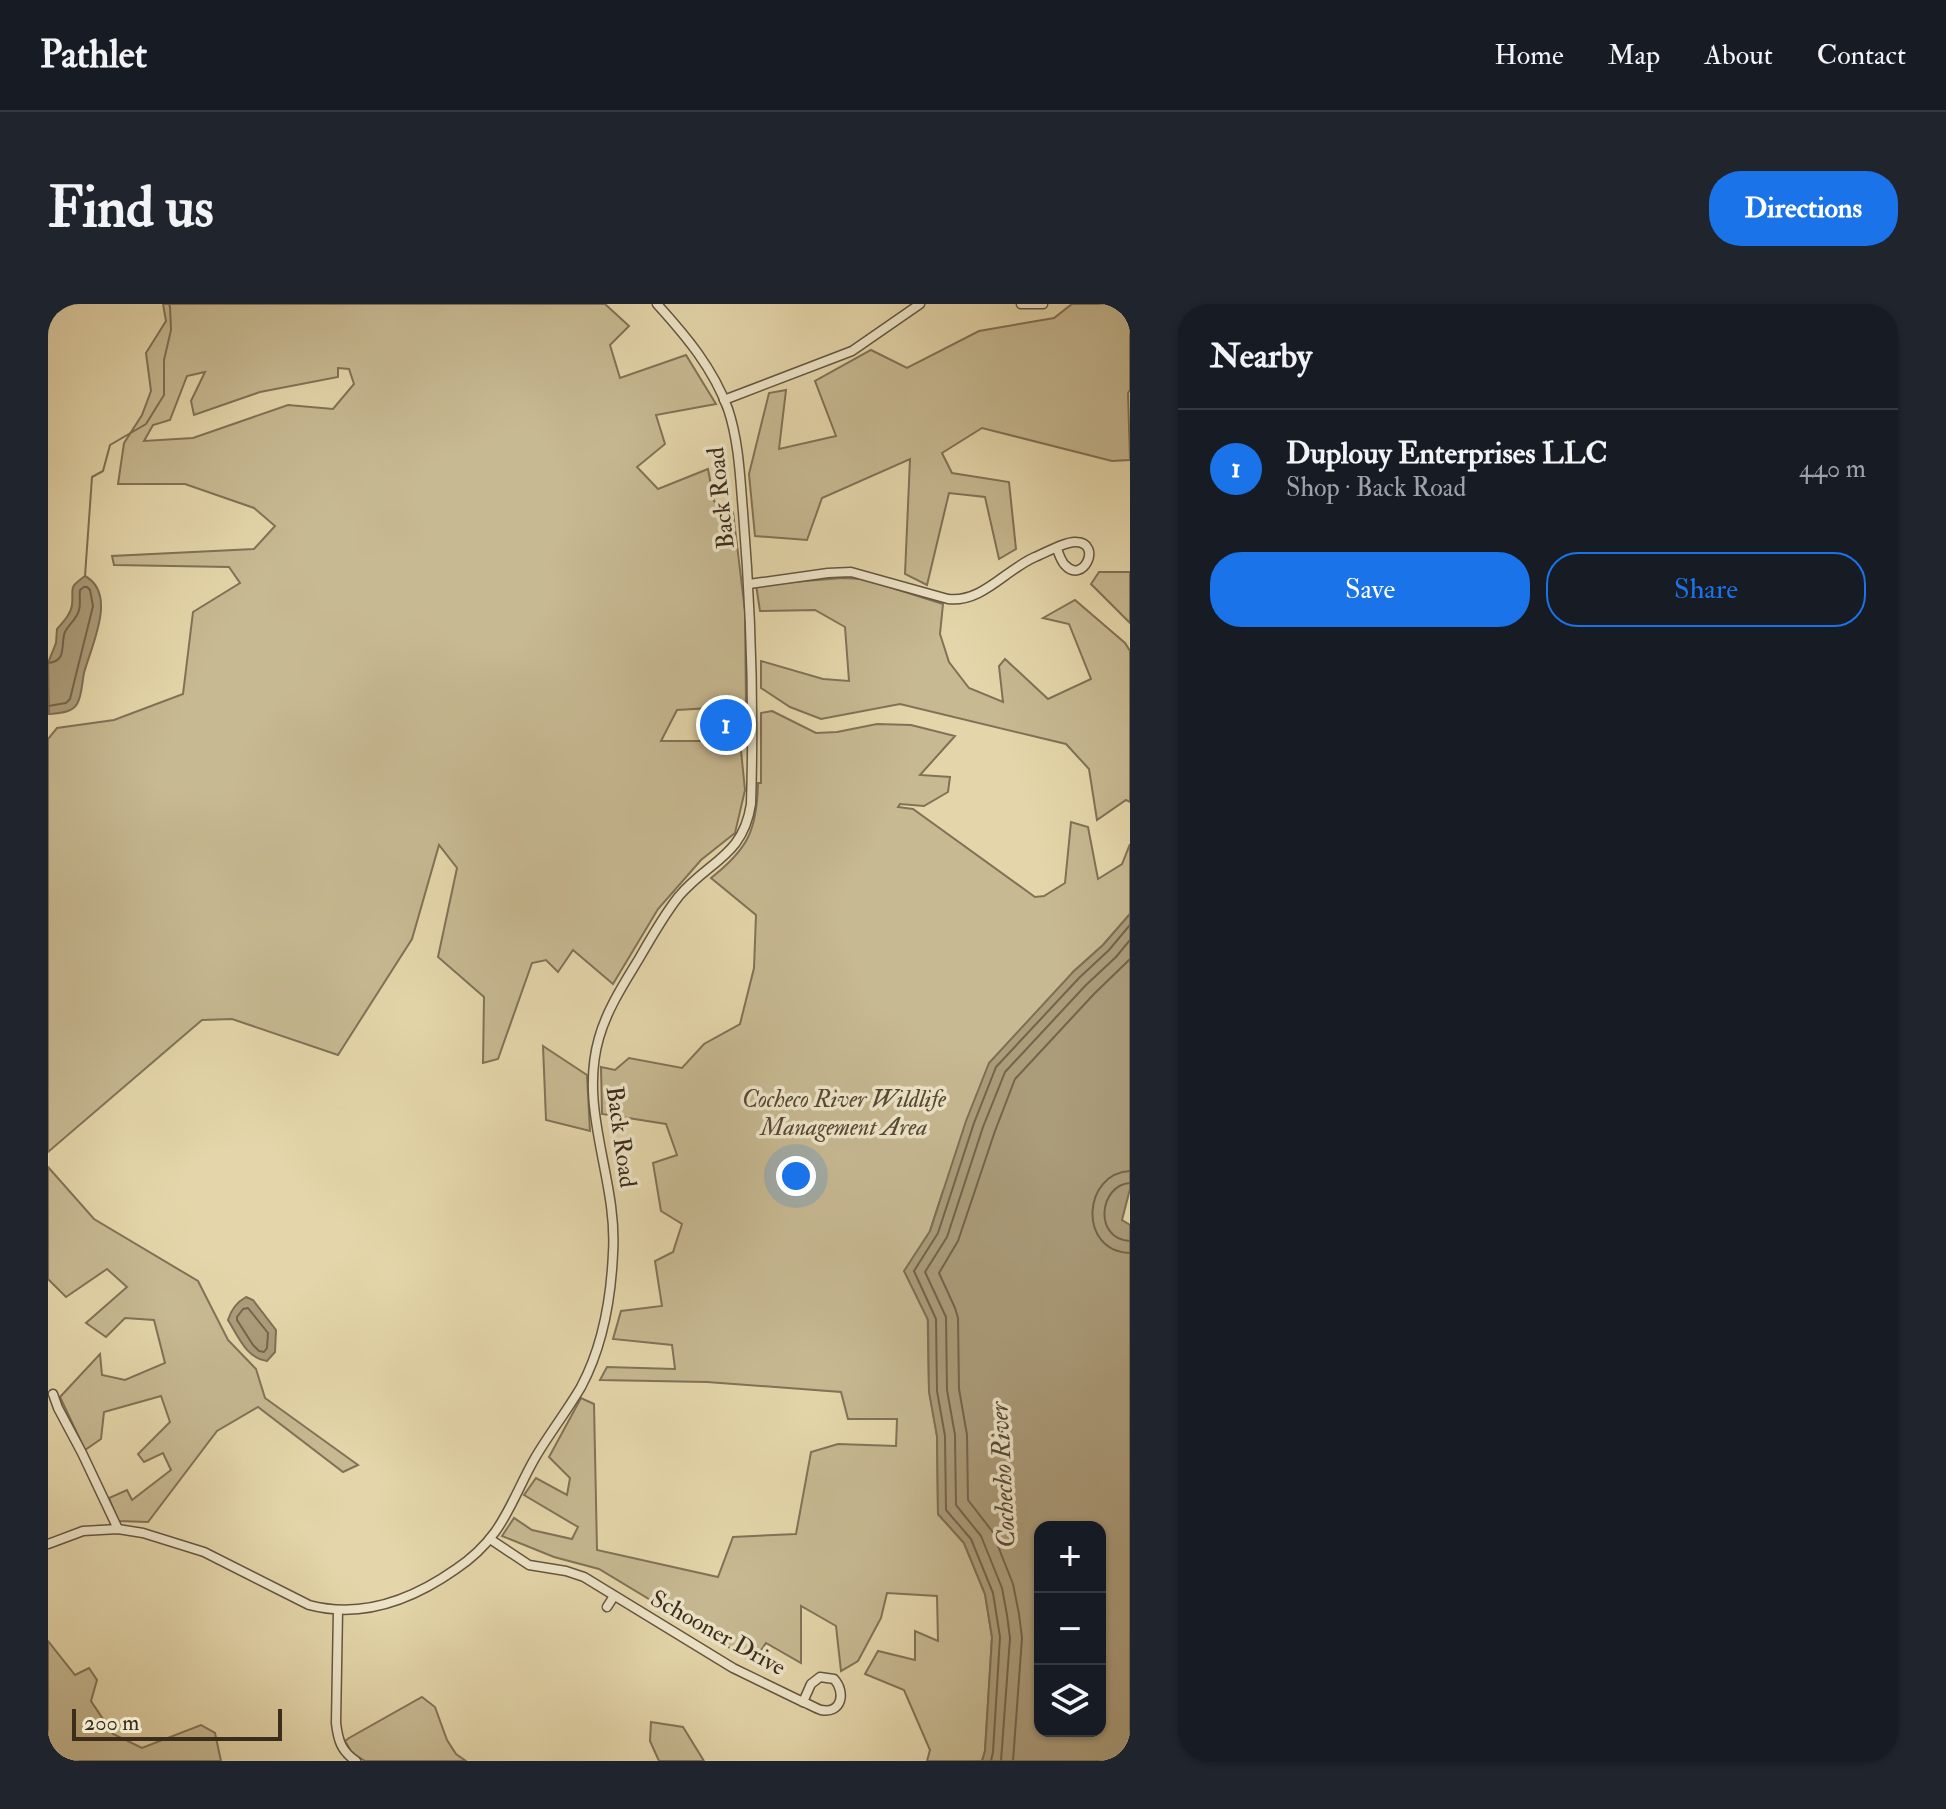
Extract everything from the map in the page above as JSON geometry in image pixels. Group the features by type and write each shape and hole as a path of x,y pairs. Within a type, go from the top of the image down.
{"street":[{"name":"Back Road","path":"48,1544 83,1531 118,1529 143,1533 221,1559 291,1597 324,1609 395,1603 440,1581 490,1539 534,1460 581,1387 603,1329 614,1242 594,1113 593,1072 599,1036 624,985 666,913 698,876 720,860 738,841 749,819 751,624 735,434 712,374 657,304"},
{"path":"901,304 908,313"},
{"path":"724,400 852,351 920,304"},
{"path":"1021,304 1043,304"},
{"path":"749,584 851,572 948,599 964,600 977,595 1023,563 1057,549"},
{"path":"53,1394 118,1529"},
{"name":"Schooner Drive","path":"490,1539 529,1565 575,1573 733,1668 803,1702 822,1710 836,1706 841,1696 840,1686 830,1677 820,1677 811,1684 803,1702"},
{"name":"Schooner Drive","path":"607,1607 614,1596"},
{"path":"338,1610 336,1723 338,1739 346,1754 356,1761"}],"green space":[{"path":"163,304 605,304 629,326 610,345 620,378 686,355 716,404 656,415 665,444 637,467 658,489 708,469 714,501 733,512 745,611 746,706 677,710 661,741 740,741 745,790 735,833 701,860 658,909 613,984 573,950 558,972 546,960 532,963 498,1059 483,1063 484,997 438,957 457,868 439,845 412,939 338,1055 232,1019 202,1020 48,1152 48,739 57,728 114,720 183,694 193,612 240,583 229,567 114,565 112,556 254,549 275,526 254,508 185,484 118,484 124,443 142,415 151,391 146,353 166,321","holes":["338,368 349,369 354,384 333,409 288,405 193,438 144,441 153,425 170,420 187,376 205,372 191,401 194,415 260,392 338,377"]},
{"path":"1072,304 1130,304 1130,460 1112,461 982,428 942,453 952,473 1009,482 1016,549 999,559 985,497 949,493 927,585 905,574 910,459 822,498 807,540 755,536 749,474 769,393 786,390 779,449 836,436 815,381 871,350 907,368 979,331 1054,318"},
{"path":"1099,572 1130,572 1130,623 1091,584"},
{"path":"864,579 943,604 940,634 949,662 969,688 1003,702 999,666 1005,659 1048,699 1091,679 1069,624 1043,618 1075,600 1125,643 1130,651 1130,802 1126,800 1097,820 1089,769 1066,744 900,704 821,719 790,707 761,688 761,661 823,679 849,681 845,627 815,610 760,611 756,585"},
{"name":"Cocheco River Wildlife Management Area","path":"772,711 816,733 877,724 911,725 955,736 920,775 950,777 948,792 924,806 900,804 898,807 913,809 1035,897 1044,896 1065,883 1071,822 1088,827 1098,879 1122,864 1130,844 1130,914 1103,945 1073,972 943,1191 930,1231 927,1285 929,1390 937,1436 938,1514 964,1543 985,1594 992,1637 982,1761 927,1761 930,1750 904,1690 865,1674 878,1651 915,1660 915,1631 938,1641 937,1596 887,1593 881,1618 858,1661 841,1671 836,1626 801,1606 801,1663 766,1643 753,1662 599,1569 554,1557 502,1536 514,1518 532,1530 572,1539 578,1527 524,1495 536,1478 567,1495 570,1478 549,1457 581,1398 594,1404 597,1550 718,1577 733,1537 796,1534 811,1452 838,1444 896,1446 897,1419 848,1419 841,1392 707,1382 600,1380 607,1367 675,1369 672,1345 613,1339 621,1311 662,1306 655,1261 673,1252 682,1224 661,1211 653,1163 677,1155 666,1124 602,1114 601,1067 615,1070 629,1058 682,1068 704,1044 740,1024 754,968 756,915 711,878 734,858 748,837 755,814 758,783 761,783 761,713"},
{"path":"543,1046 587,1075 590,1131 546,1120"},
{"path":"48,1167 94,1219 198,1281 228,1340 256,1369 265,1398 358,1465 343,1472 258,1407 217,1431 148,1522 118,1521 109,1498 127,1490 132,1500 171,1470 163,1453 144,1462 138,1454 170,1422 161,1396 104,1412 101,1439 85,1450 60,1397 100,1354 102,1375 125,1380 165,1363 154,1320 125,1318 106,1337 86,1323 127,1287 107,1269 66,1297 48,1279"},
{"path":"48,1641 75,1675 89,1668 97,1680 91,1701 113,1734 142,1748 201,1725 215,1733 221,1761 48,1761"},
{"path":"422,1697 435,1707 447,1740 456,1754 466,1761 365,1761 352,1753 345,1741"},
{"path":"651,1722 683,1727 704,1761 659,1761 650,1741"}],"water":[{"path":"85,576 95,584 100,595 100,621 77,704 68,711 49,714 48,663 56,643 57,629 71,608 72,589"},
{"name":"Cochecho River","path":"1130,914 1130,1189 1122,1220 1130,1225 1130,1761 982,1761 992,1637 985,1594 964,1543 938,1514 937,1436 929,1392 928,1320 904,1271 930,1231 966,1121 989,1063 1073,972 1103,945"},
{"path":"246,1297 253,1300 276,1330 275,1352 267,1361 248,1351 228,1320 235,1307"}],"waterway":[{"path":"85,576 92,477 103,471 110,445 146,424 164,395 164,360 171,330 169,304"}],"place":[{"name":"Duplouy Enterprises LLC","path":"726,725"}]}
